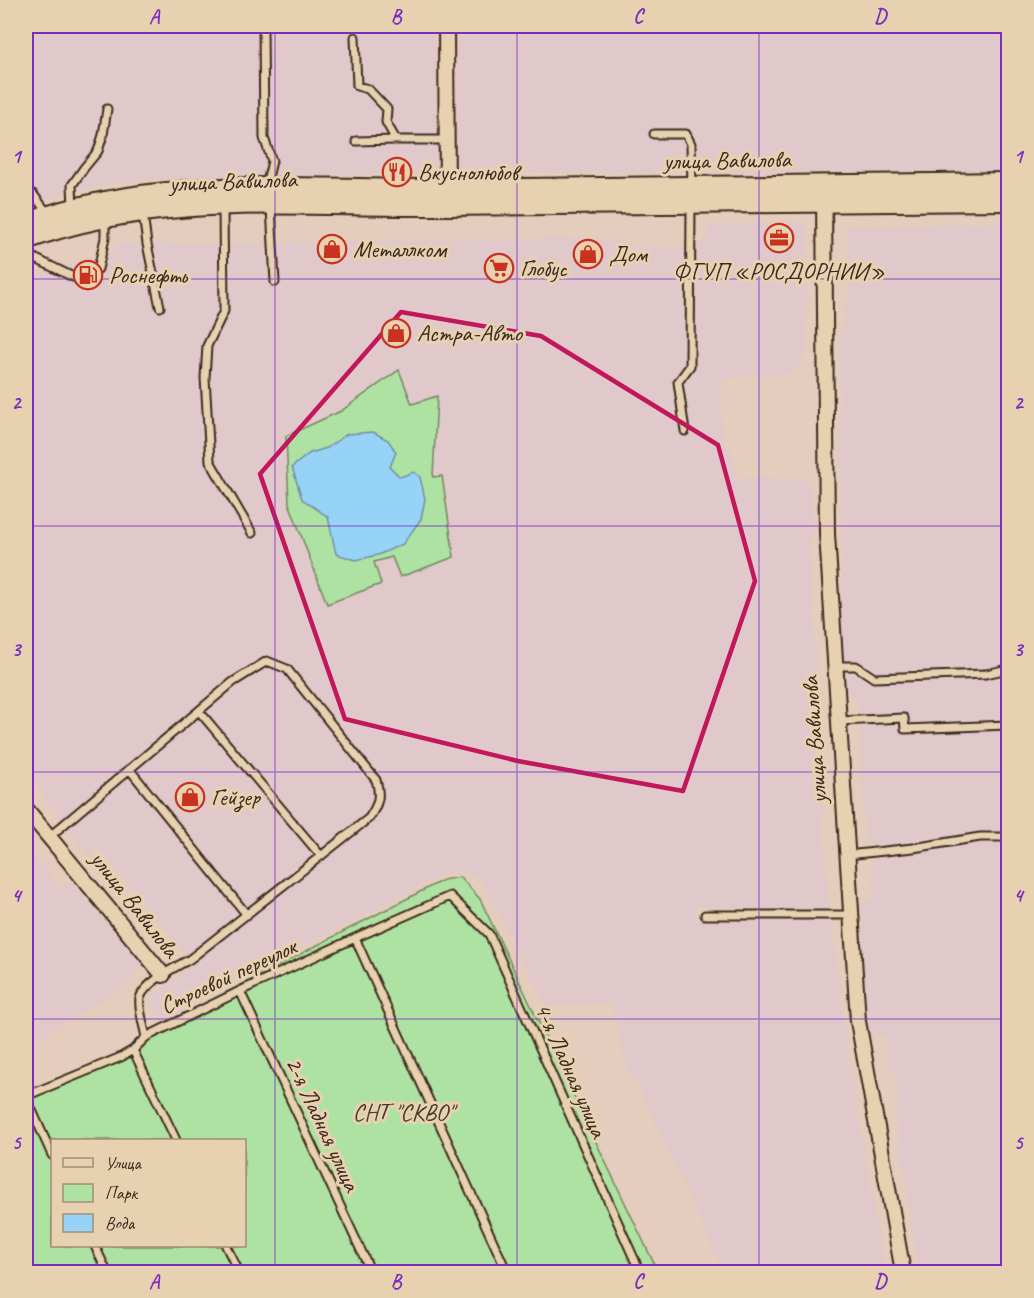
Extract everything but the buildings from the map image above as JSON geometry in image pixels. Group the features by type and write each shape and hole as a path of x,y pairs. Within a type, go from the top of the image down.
{"main road":[{"name":"улица Вавилова","path":"26,224 49,215 102,202 160,194 447,197 691,194 1008,183"},
{"name":"улица Вавилова","path":"691,194 824,200 1008,200"},
{"name":"улица Вавилова","path":"26,239 53,229 105,217 160,209 223,206 268,196"}],"street":[{"path":"446,26 447,197"},
{"name":"улица Вавилова","path":"824,200 827,534 858,1021 903,1272"},
{"name":"улица Вавилова","path":"26,809 163,975"}],"lane":[{"path":"263,26 264,138 272,161 268,196 275,282"},
{"path":"354,37 357,86 368,89 387,109 387,122 396,140"},
{"path":"73,209 72,185 98,151 107,110"},
{"path":"654,134 686,134 691,144 690,366 678,382 685,431"},
{"path":"356,141 447,140"},
{"path":"26,193 33,194 49,215"},
{"path":"223,206 224,311 207,346 205,378 210,461 252,533"},
{"path":"143,211 147,244 160,307"},
{"path":"26,254 73,277 98,269 105,238 105,217"},
{"path":"49,837 233,682 267,661 287,669 376,780 379,792 376,808 369,818 247,915 190,959 163,975"},
{"path":"835,666 856,666 874,678 986,674 1008,669"},
{"path":"199,711 321,856"},
{"path":"839,721 904,718 905,729 1008,725"},
{"path":"130,770 247,915"},
{"path":"847,855 913,848 980,837 1008,837"},
{"name":"Строевой переулок","path":"26,1097 121,1058 146,1037 240,991 450,896"},
{"name":"4-я Ладная улица","path":"450,896 489,934 640,1272"},
{"path":"705,915 851,915"},
{"path":"355,938 507,1272"},
{"name":"улица Вавилова","path":"146,1037 140,999 146,990 163,975"},
{"name":"2-я Ладная улица","path":"240,991 371,1272"},
{"path":"133,1050 176,1139"},
{"path":"26,1097 51,1153"},
{"path":"95,1247 107,1272"},
{"path":"227,1247 239,1272"}],"highlighted area":[{"path":"401,312 541,336 718,445 755,581 683,791 518,761 345,719 260,474"}],"shaded area":[{"path":"26,26 436,26 436,173 141,179 62,193 26,207"},
{"path":"456,26 1008,26 1008,171 457,173"},
{"path":"807,222 806,354 792,373 737,377 720,383 722,438 734,454 736,478 806,479 810,488 814,530 808,540 822,746 817,747 829,909 695,907 695,921 830,921 849,1061 884,1272 724,1272 633,1074 629,1073 611,1003 547,1007 479,876 462,872 443,874 161,1022 148,999 194,964 97,848 88,855 26,772 26,278 115,249 115,244 558,238 620,240 634,247 695,248 709,237 708,225","holes":["399,370 412,404 436,397 433,477 441,476 454,557 400,577 392,556 374,562 286,437 341,411"]},
{"path":"1008,223 1008,1272 919,1272 895,1112 895,1105 899,1105 896,1075 887,1066 886,1036 873,1036 867,1033 861,904 873,899 873,847 865,842 859,700 843,689 840,337 845,320 845,300 850,300 848,227"},
{"path":"26,847 60,889 70,881 144,966 125,984 105,998 26,1043"}],"green space":[{"path":"399,370 412,404 437,396 433,477 442,476 454,557 400,577 392,557 374,562 381,584 327,604 289,503 286,436 341,411"},
{"name":"СНТ \"СКВО\"","path":"460,877 480,899 658,1272 26,1272 26,1094 121,1056 148,1033 443,880"}],"water":[{"path":"373,432 388,440 396,452 390,467 400,477 414,472 420,477 425,499 421,519 403,544 378,555 356,560 336,554 328,517 302,499 292,467 310,453 327,448 347,434"}],"place":[{"name":"Вкуснолюбов","path":"397,172"},
{"name":"ФГУП «РОСДОРНИИ»","path":"779,238"},
{"name":"Металлком","path":"332,249"},
{"name":"Дом","path":"588,254"},
{"name":"Глобус","path":"499,268"},
{"name":"Роснефть","path":"88,275"},
{"name":"Астра-Авто","path":"396,333"},
{"name":"Гейзер","path":"190,797"}]}
